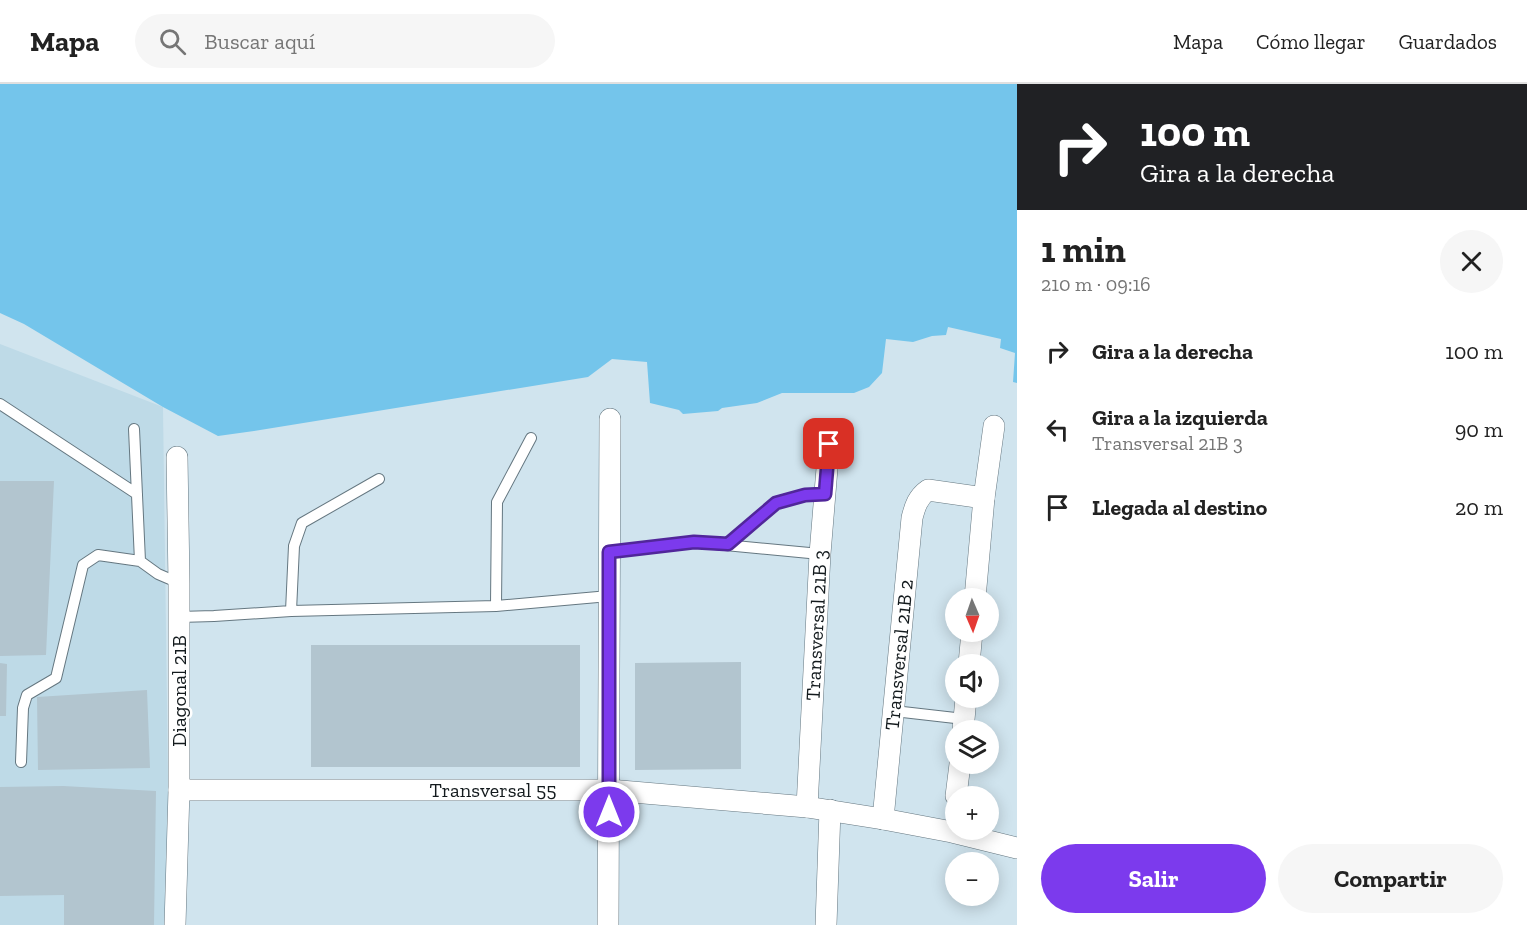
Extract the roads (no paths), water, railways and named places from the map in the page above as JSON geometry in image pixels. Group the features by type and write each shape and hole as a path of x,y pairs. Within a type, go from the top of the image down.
{"street":[{"path":"608,925 610,419"},
{"path":"976,588 984,498 994,426"},
{"name":"Transversal 21B 3","path":"807,807 820,554 829,444"},
{"name":"Diagonal 21B","path":"175,925 179,790 177,457"},
{"name":"Transversal 21B 2","path":"883,819 912,518 916,503 928,490 984,498"},
{"name":"Transversal 55","path":"179,790 609,790 807,807 945,831"},
{"path":"826,925 830,810"},
{"name":"Transversal 55","path":"984,840 1017,848"}],"lane":[{"path":"0,404 137,494"},
{"path":"135,429 140,561"},
{"path":"496,606 497,502 531,438"},
{"path":"291,611 294,546 302,523 379,479"},
{"path":"728,544 776,503 805,495 825,494"},
{"path":"609,552 694,542 820,554"},
{"path":"21,762 23,708 27,695 56,678 83,565 98,555 140,561 158,574 179,583"},
{"path":"179,617 291,611 496,606 609,596"},
{"path":"894,711 945,721"}],"water":[{"path":"0,84 1017,84 1017,383 1013,382 1015,353 1000,348 1001,339 948,327 946,335 932,336 913,342 886,339 882,373 869,387 854,393 782,393 757,403 722,408 718,411 683,414 679,410 650,403 647,362 612,359 588,377 218,436 163,407 24,324 0,313"}]}
